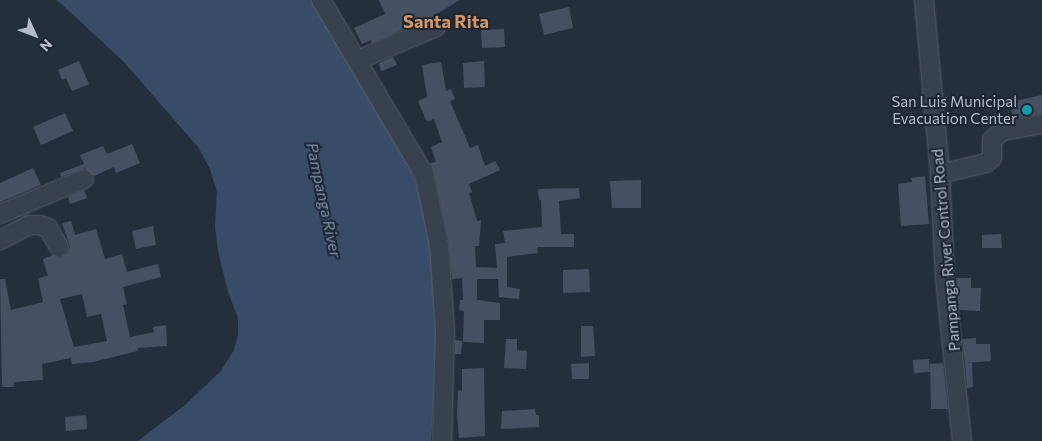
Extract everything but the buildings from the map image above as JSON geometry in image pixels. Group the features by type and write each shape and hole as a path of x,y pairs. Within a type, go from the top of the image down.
{"street":[{"path":"321,0 424,174 439,245 444,321 442,441"},
{"name":"Pampanga River Control Road","path":"924,0 940,174 945,277 962,441"},
{"path":"358,60 436,27"},
{"path":"940,174 986,163 992,158 992,140 1002,131 1042,124"},
{"path":"0,214 84,179"},
{"path":"0,240 29,225 40,225 48,228 59,247"}],"water":[{"name":"Pampanga River","path":"57,0 315,0 401,147 420,192 436,275 437,346 431,441 138,441 185,405 221,371 234,350 238,335 238,318 228,292 218,251 215,227 217,191 209,167 198,147 123,61"}],"place":[{"name":"San Luis Municipal Evacuation Center","path":"1027,110"}],"district":[{"name":"Santa Rita","path":"446,21"}]}
